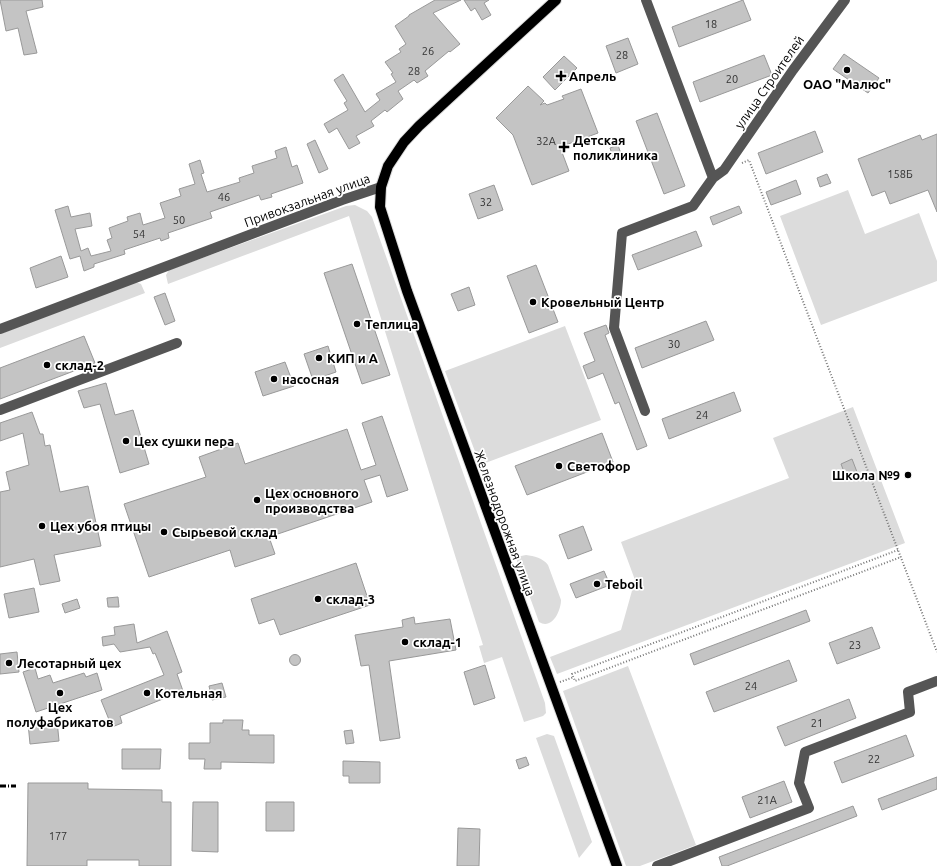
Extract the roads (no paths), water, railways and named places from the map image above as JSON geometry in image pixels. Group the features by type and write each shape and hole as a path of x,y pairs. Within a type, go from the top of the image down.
{"main road":[{"name":"Привокзальная улица","path":"381,187 388,166 412,133 556,0"},
{"name":"Железнодорожная улица","path":"381,187 380,200 382,216 407,291 617,866"}],"street":[{"path":"646,0 713,178"},
{"name":"улица Строителей","path":"645,411 614,328 622,233 693,206 713,178 724,170 793,70 845,0"},
{"name":"Привокзальная улица","path":"0,329 342,200 381,187"},
{"path":"0,410 177,343"},
{"path":"657,866 809,808 799,783 805,752 910,712 908,692 937,681"}],"railway":[{"path":"0,786 16,786"}],"place":[{"name":"ОАО \"Малюс\"","path":"847,70"},
{"name":"Апрель","path":"561,76"},
{"name":"Детская поликлиника","path":"564,147"},
{"name":"Кровельный Центр","path":"533,302"},
{"name":"Теплица","path":"357,324"},
{"name":"КИП и А","path":"319,358"},
{"name":"склад-2","path":"47,365"},
{"name":"насосная","path":"274,379"},
{"name":"Цех сушки пера","path":"126,441"},
{"name":"Светофор","path":"559,466"},
{"name":"Школа №9","path":"908,475"},
{"name":"Цех основного производства","path":"257,500"},
{"name":"Цех убоя птицы","path":"42,526"},
{"name":"Сырьевой склад","path":"164,532"},
{"name":"Teboil","path":"597,584"},
{"name":"склад-3","path":"318,599"},
{"name":"склад-1","path":"405,642"},
{"name":"Лесотарный цех","path":"9,663"},
{"name":"Цех полуфабрикатов","path":"60,693"},
{"name":"Котельная","path":"147,693"}]}
